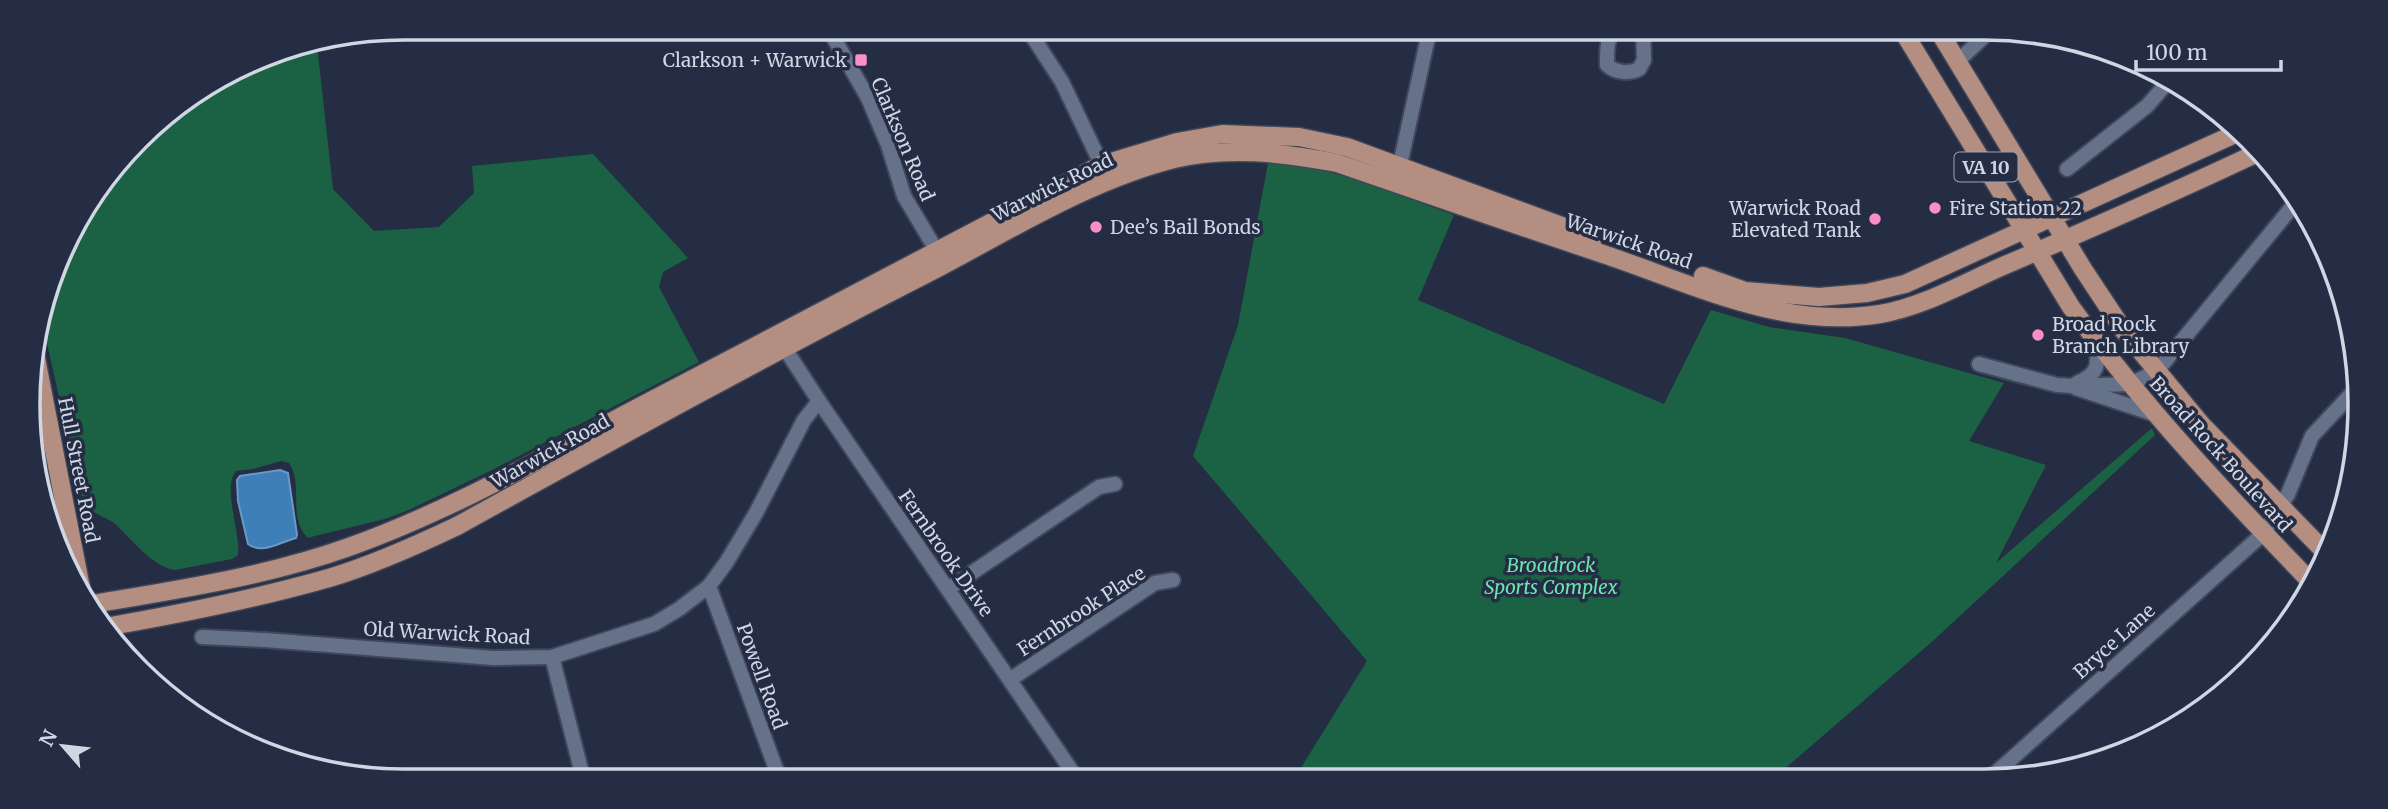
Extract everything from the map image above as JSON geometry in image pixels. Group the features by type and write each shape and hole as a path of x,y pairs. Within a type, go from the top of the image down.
{"main road":[{"name":"Broad Rock Boulevard","path":"1908,40 2071,307 2154,414 2305,576"},
{"name":"Broad Rock Boulevard","path":"1944,40 2124,331 2201,424 2319,546"},
{"name":"Warwick Road","path":"99,603 200,586 347,548 491,484 780,341 1105,172 1177,142 1222,134 1299,138 1348,147 1398,175 1749,306 1784,313 1828,316 1879,314 1923,300 2066,240 2250,156"},
{"name":"Warwick Road","path":"1398,175 1745,291 1839,297 1905,284 2229,136"},
{"name":"Warwick Road","path":"115,625 242,600 330,578 403,552 457,526 780,341"},
{"name":"Hull Street Road","path":"41,390 75,560"}],"street":[{"name":"Clarkson Road","path":"835,40 868,98 888,145 904,196 941,257"},
{"path":"1035,40 1062,82 1105,172"},
{"path":"1398,175 1427,40"},
{"path":"1957,62 1980,40"},
{"path":"2067,169 2147,106 2163,87"},
{"path":"1979,364 2072,386 2130,384 2157,371 2290,209"},
{"path":"2072,386 2090,378 2095,372 2098,360 2096,340"},
{"name":"Fernbrook Drive","path":"780,341 1071,769"},
{"path":"2072,386 2154,414"},
{"name":"Bryce Lane","path":"2001,768 2264,533 2281,507 2312,436 2348,398"},
{"name":"Old Warwick Road","path":"202,637 493,658 552,657 654,624 709,586 732,553 804,420 819,401"},
{"path":"948,589 1099,487 1115,484"},
{"name":"Fernbrook Place","path":"1011,679 1155,583 1173,580"},
{"name":"Powell Road","path":"709,586 776,769"},
{"path":"552,657 581,769"}],"green space":[{"path":"318,51 333,189 374,231 439,227 474,193 472,166 593,154 688,258 663,272 659,287 699,362 492,470 409,510 385,519 308,538 298,521 295,481 289,463 281,461 236,471 232,478 231,499 238,555 232,559 175,570 150,558 114,523 90,509 81,495 46,339 68,265 102,202 147,147 202,102 265,68"},
{"name":"Broadrock Sports Complex","path":"1268,163 1308,167 1349,177 1454,215 1418,300 1664,404 1711,310 1769,327 1845,338 2004,383 1969,441 2046,465 1996,563 2152,428 2155,435 1934,640 1784,769 1300,769 1367,661 1193,456 1238,325"}],"water":[{"path":"280,470 288,473 296,538 271,547 253,547 248,544 238,501 237,480 240,476"}],"place":[{"name":"Clarkson + Warwick","path":"861,60"},
{"name":"Fire Station 22","path":"1935,208"},
{"name":"Warwick Road Elevated Tank","path":"1875,219"},
{"name":"Dee’s Bail Bonds","path":"1096,227"},
{"name":"Broad Rock Branch Library","path":"2038,335"}]}
